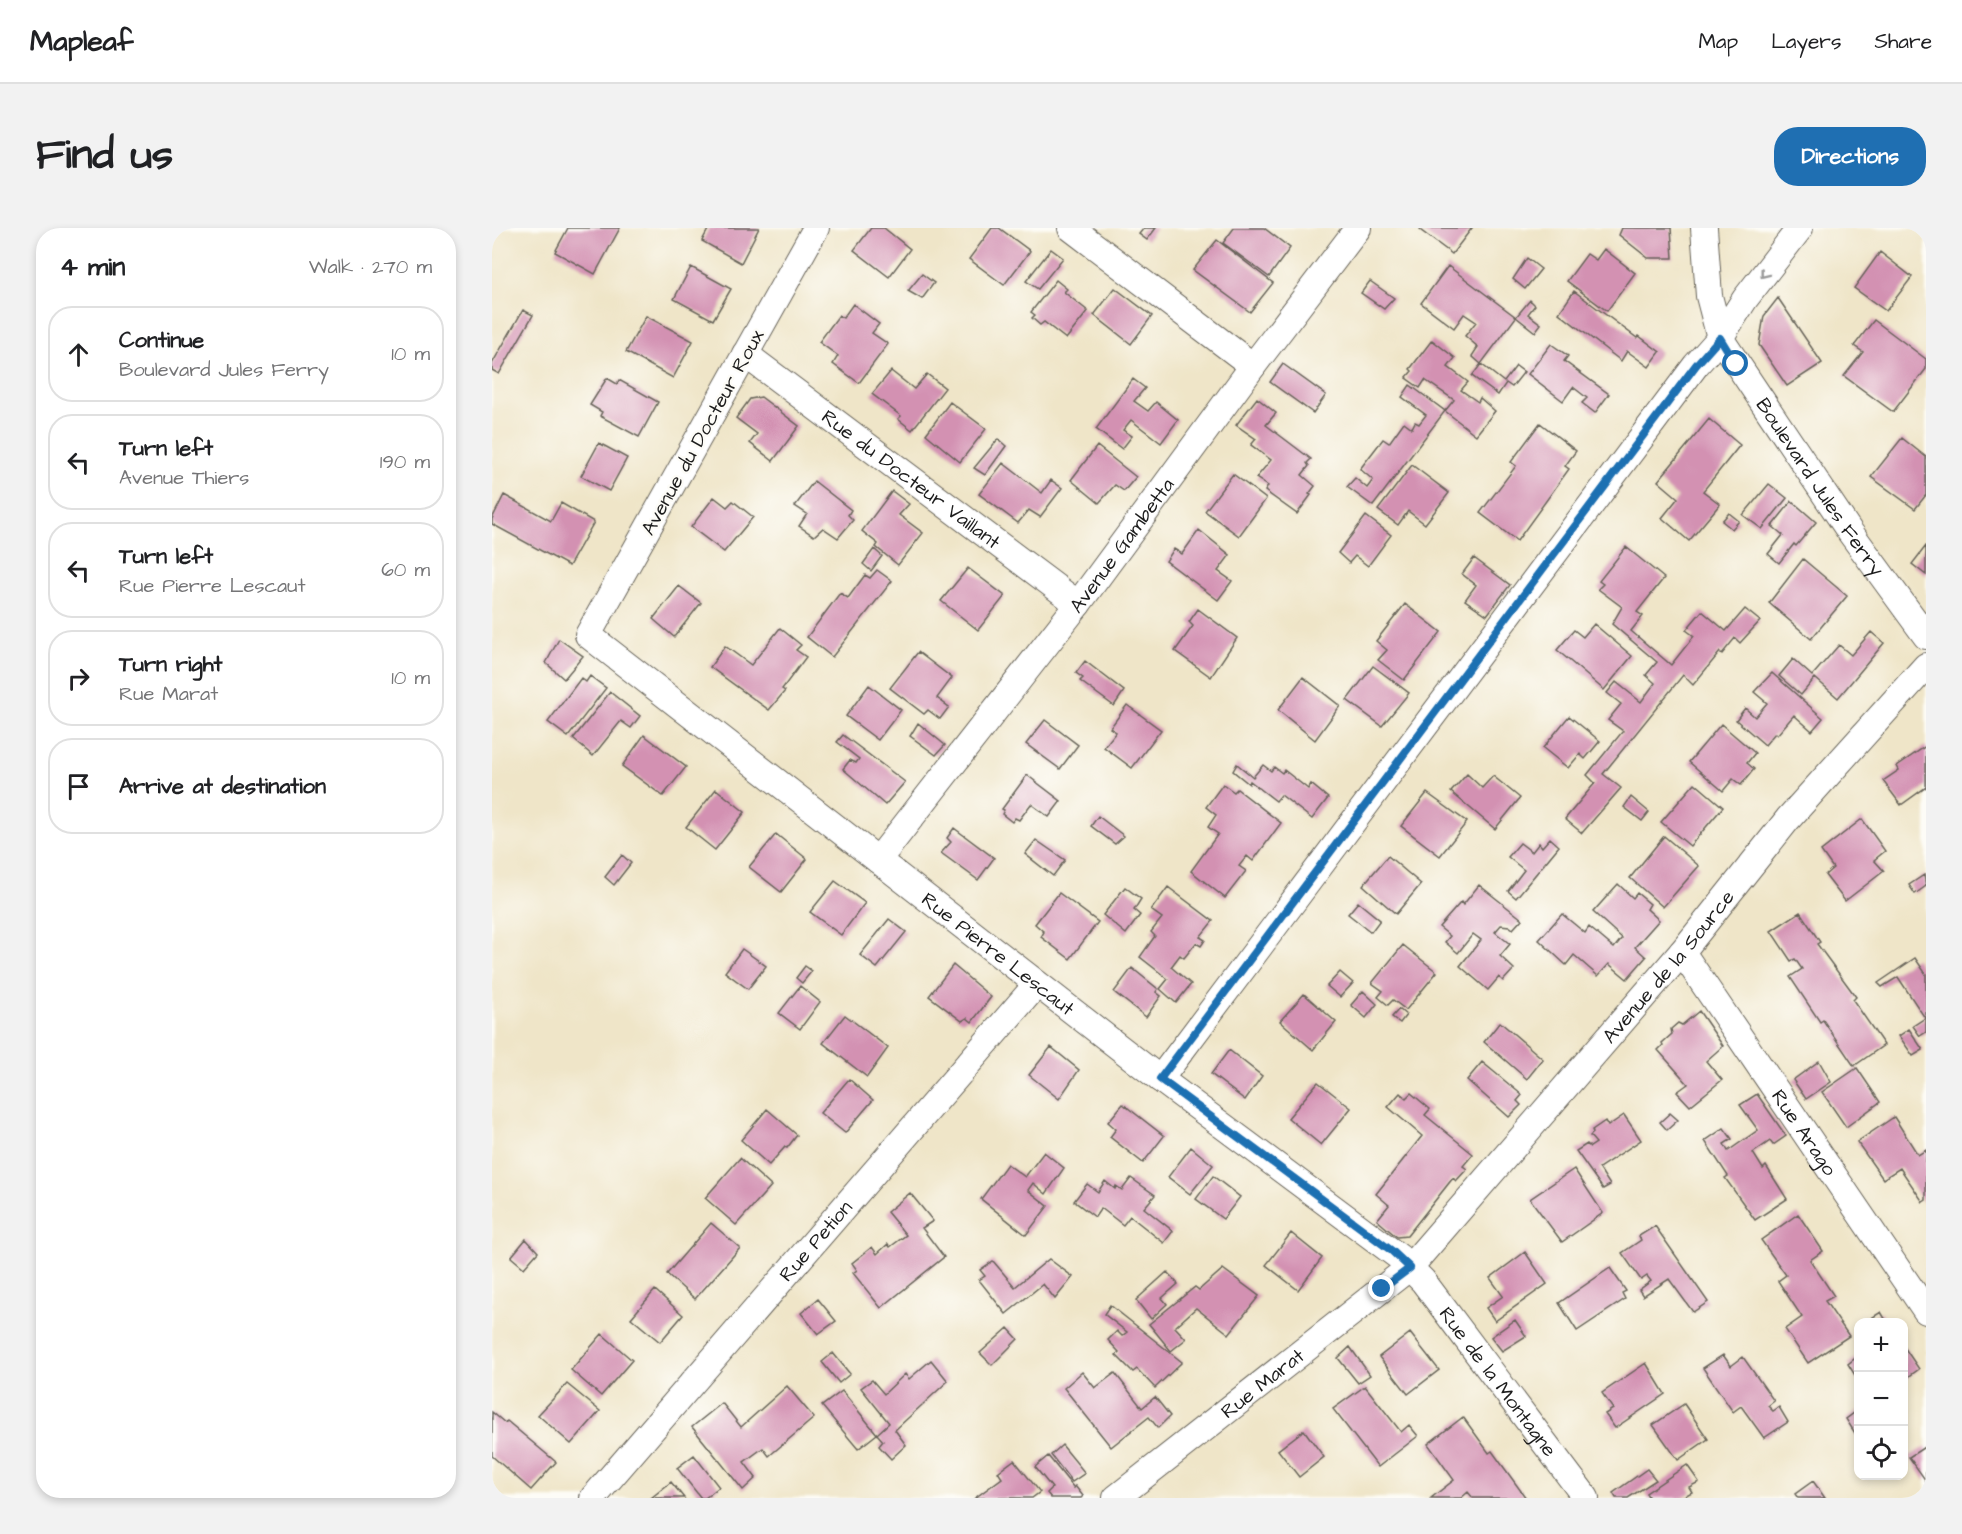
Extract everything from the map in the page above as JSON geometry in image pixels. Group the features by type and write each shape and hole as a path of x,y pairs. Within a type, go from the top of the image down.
{"street":[{"name":"Avenue du Docteur Roux","path":"588,635 816,228"},
{"path":"1071,228 1253,366"},
{"name":"Avenue Gambetta","path":"878,860 1078,604 1358,228"},
{"name":"Boulevard Jules Ferry","path":"1704,228 1709,296 1720,338 1850,532 1926,636"},
{"path":"1160,1079 1696,365 1720,338 1745,299 1800,228"},
{"name":"Rue du Docteur Vaillant","path":"745,354 1078,604"},
{"name":"Rue Pierre Lescaut","path":"588,635 1160,1079 1392,1251 1410,1268"},
{"name":"Avenue de la Source","path":"1410,1268 1682,952 1788,819 1926,666"},
{"name":"Rue Arago","path":"1682,952 1926,1311"},
{"name":"Rue Petion","path":"593,1498 1037,984"},
{"name":"Rue Marat","path":"1116,1498 1410,1268"},
{"name":"Rue de la Montagne","path":"1410,1268 1423,1281 1586,1498"}],"building":[{"path":"568,228 620,228 595,274 555,252"},
{"path":"709,228 759,228 741,263 702,241"},
{"path":"871,228 884,228 910,249 889,277 854,250"},
{"path":"992,228 999,228 1030,251 1004,285 969,259"},
{"path":"1144,228 1156,228 1147,240 1139,234"},
{"path":"1234,228 1264,228 1290,248 1269,277 1223,243"},
{"path":"1421,228 1472,228 1452,254 1420,230"},
{"path":"1622,228 1671,228 1673,258 1648,258 1619,235"},
{"path":"1217,240 1273,283 1250,312 1193,270"},
{"path":"1051,249 1063,258 1038,289 1026,281"},
{"path":"1604,249 1635,273 1607,311 1567,281 1587,254 1596,260"},
{"path":"1880,252 1912,277 1886,311 1854,288"},
{"path":"1527,258 1541,269 1525,289 1513,279"},
{"path":"1448,266 1516,317 1481,364 1472,356 1478,347 1465,336 1476,322 1464,314 1454,328 1421,303"},
{"path":"691,267 731,289 713,320 674,299"},
{"path":"922,274 934,283 922,299 908,291"},
{"path":"1056,280 1067,289 1064,292 1088,311 1066,339 1044,322 1040,325 1032,318 1035,315 1031,312"},
{"path":"1370,281 1394,298 1384,309 1361,293"},
{"path":"1115,288 1152,316 1131,344 1094,315"},
{"path":"1574,291 1637,338 1639,336 1660,352 1649,367 1627,351 1621,361 1559,313"},
{"path":"1778,298 1822,363 1787,386 1759,345 1764,316"},
{"path":"1530,300 1535,305 1528,314 1541,324 1535,332 1516,317"},
{"path":"853,304 879,324 872,333 888,344 859,383 833,364 838,356 819,342 839,315 843,318"},
{"path":"523,310 533,315 499,374 492,370 492,364"},
{"path":"646,316 693,341 673,378 626,352"},
{"path":"1874,320 1926,359 1926,369 1893,412 1844,376 1863,352 1854,346"},
{"path":"1432,340 1455,358 1448,367 1468,382 1461,390 1478,402 1480,398 1495,411 1476,435 1445,411 1454,400 1425,380 1420,388 1406,378"},
{"path":"1551,344 1568,356 1564,361 1609,394 1595,413 1582,403 1587,398 1573,387 1563,401 1528,374"},
{"path":"1283,364 1326,395 1313,413 1270,382"},
{"path":"1481,364 1504,382 1516,366 1524,372 1512,387 1506,383 1498,395 1472,376"},
{"path":"891,371 914,389 927,374 945,388 912,430 898,419 901,416 872,394"},
{"path":"607,378 617,384 619,380 658,402 639,437 600,416 602,412 590,405"},
{"path":"1133,379 1145,388 1134,401 1148,411 1156,402 1178,420 1161,443 1131,420 1123,430 1132,436 1122,449 1096,429"},
{"path":"1410,385 1445,411 1373,506 1347,487 1355,478 1367,488 1373,480 1360,469 1383,439 1389,443 1404,422 1412,428 1415,422 1419,424 1426,415 1402,397"},
{"path":"761,397 799,426 773,461 750,443 757,434 736,418 750,399"},
{"path":"1257,398 1276,413 1266,425 1311,459 1302,475 1315,486 1297,514 1265,491 1268,486 1256,478 1271,460 1251,445 1256,439 1236,425"},
{"path":"950,402 986,429 960,462 926,434"},
{"path":"1709,419 1740,445 1703,491 1720,504 1689,541 1662,518 1678,498 1658,481"},
{"path":"1540,423 1576,451 1565,466 1569,469 1517,541 1480,513 1516,466 1511,462"},
{"path":"1902,438 1926,457 1926,495 1915,509 1871,477"},
{"path":"998,439 1006,446 985,475 974,468"},
{"path":"599,443 627,458 609,491 581,476"},
{"path":"1097,446 1136,477 1124,491 1115,485 1099,503 1071,480"},
{"path":"1003,463 1042,493 1051,480 1062,488 1040,517 1029,510 1018,523 979,494"},
{"path":"1412,465 1449,493 1425,524 1408,511 1398,525 1378,510"},
{"path":"1233,474 1266,499 1239,536 1205,511"},
{"path":"814,481 851,510 848,515 853,520 838,538 823,528 814,536 799,526 807,514 795,506"},
{"path":"1769,484 1787,498 1762,529 1743,515"},
{"path":"892,491 909,504 899,515 923,533 898,565 876,547 878,544 862,531"},
{"path":"504,495 551,521 561,503 594,522 569,566 492,524 492,519"},
{"path":"714,497 727,507 733,501 753,517 724,552 691,527"},
{"path":"1792,501 1816,522 1779,563 1768,554 1783,535 1772,526"},
{"path":"1729,513 1739,521 1732,529 1722,521"},
{"path":"1366,516 1391,535 1368,566 1355,556 1349,563 1338,553"},
{"path":"1199,530 1230,555 1218,571 1232,581 1218,600 1166,561 1174,549 1182,554"},
{"path":"1926,546 1926,575 1912,564"},
{"path":"1626,547 1664,578 1637,612 1643,616 1631,631 1671,665 1694,636 1686,630 1702,611 1726,631 1745,609 1760,621 1740,643 1735,638 1722,654 1720,652 1693,685 1683,675 1603,774 1621,788 1582,833 1565,819 1595,783 1587,775 1623,731 1608,720 1621,704 1607,693 1616,682 1641,702 1655,683 1646,675 1657,662 1612,624 1622,607 1598,589 1603,584 1599,581"},
{"path":"874,549 882,556 871,571 863,564"},
{"path":"1474,558 1510,585 1487,615 1465,600 1476,585 1462,574"},
{"path":"1803,559 1847,596 1811,639 1769,603"},
{"path":"968,568 1005,596 978,630 941,601"},
{"path":"877,570 892,581 832,657 807,637 840,593 848,598 865,575 870,578"},
{"path":"679,586 701,603 674,637 653,619"},
{"path":"1405,604 1441,632 1404,680 1378,660 1387,650 1376,641"},
{"path":"1198,609 1237,638 1211,677 1175,651 1193,626 1189,622"},
{"path":"1594,624 1632,656 1604,690 1557,650 1574,630 1583,637"},
{"path":"780,628 801,645 796,650 806,657 782,689 785,691 769,710 710,667 725,646 751,665"},
{"path":"1871,632 1884,643 1838,698 1815,678 1801,695 1779,676 1793,659 1812,676 1839,645 1851,655"},
{"path":"559,639 583,656 564,679 546,663"},
{"path":"918,652 952,678 937,698 949,707 940,719 928,710 924,714 890,688"},
{"path":"1085,661 1124,691 1114,706 1080,681 1083,678 1076,673"},
{"path":"1373,666 1409,693 1382,726 1347,700"},
{"path":"1772,673 1823,718 1812,731 1794,715 1765,745 1736,720 1745,708 1755,717 1767,703 1754,692"},
{"path":"590,676 606,688 568,737 548,722 581,678 586,682"},
{"path":"1303,677 1340,706 1315,740 1278,710"},
{"path":"869,685 901,710 878,740 846,716"},
{"path":"610,692 640,716 631,728 621,721 593,756 573,739"},
{"path":"1127,705 1161,730 1132,768 1104,747 1116,732 1110,728"},
{"path":"1569,716 1600,741 1585,759 1580,754 1568,768 1543,748"},
{"path":"1045,720 1078,745 1060,769 1026,744"},
{"path":"918,723 945,745 936,755 910,736"},
{"path":"1721,724 1755,753 1747,763 1754,769 1741,785 1733,779 1723,791 1689,762"},
{"path":"644,735 686,767 663,796 622,766"},
{"path":"843,735 905,782 885,805 843,769 850,760 856,763 859,759 837,742"},
{"path":"1926,746 1926,787 1901,805 1883,781 1899,770 1897,766"},
{"path":"1237,764 1253,777 1263,765 1271,771 1274,767 1282,773 1284,770 1308,789 1311,784 1328,798 1312,819 1281,795 1276,801 1250,781 1249,784 1233,771"},
{"path":"1467,774 1482,788 1493,776 1520,798 1495,829 1451,792"},
{"path":"1027,775 1061,801 1049,817 1031,804 1019,820 1015,818 1012,822 1002,814 1004,810 1002,809"},
{"path":"1695,783 1723,807 1690,846 1661,822"},
{"path":"1223,784 1234,792 1237,789 1281,823 1253,861 1247,856 1239,866 1246,871 1225,898 1191,871 1218,834 1208,827 1216,815 1206,807"},
{"path":"716,789 745,812 715,850 686,827"},
{"path":"1427,793 1467,822 1440,856 1401,826"},
{"path":"1631,797 1649,812 1642,821 1624,807"},
{"path":"1098,816 1124,836 1115,844 1091,826"},
{"path":"1862,819 1885,851 1874,860 1884,871 1845,901 1825,875 1833,868 1821,851"},
{"path":"954,828 994,858 978,880 941,853 951,842 947,838"},
{"path":"776,834 807,859 781,892 749,867"},
{"path":"1664,836 1699,866 1663,907 1630,878"},
{"path":"1550,838 1559,846 1516,898 1508,891 1524,870 1508,857 1520,843 1532,852 1539,843 1542,847"},
{"path":"1036,840 1065,860 1053,876 1025,854"},
{"path":"622,855 631,863 614,885 605,877"},
{"path":"1388,856 1421,884 1396,914 1363,885"},
{"path":"1924,875 1926,886 1915,894 1909,885"},
{"path":"835,881 865,903 841,935 810,912"},
{"path":"1618,884 1633,898 1637,893 1650,904 1647,909 1659,920 1635,947 1646,957 1627,979 1609,964 1598,976 1574,955 1566,965 1539,940 1562,914 1585,933 1589,927 1614,948 1622,938 1593,912"},
{"path":"1479,885 1522,919 1513,929 1501,925 1495,932 1510,944 1500,956 1514,969 1503,981 1499,977 1488,990 1460,966 1481,940 1473,934 1458,953 1445,942 1450,936 1439,927 1461,902 1463,905"},
{"path":"1125,887 1141,899 1134,910 1140,915 1126,934 1103,915"},
{"path":"1168,887 1213,921 1200,937 1205,940 1201,946 1196,943 1184,958 1180,955 1171,967 1191,984 1176,1003 1160,989 1168,979 1140,957 1155,936 1151,932 1162,918 1151,910"},
{"path":"1059,893 1098,922 1070,959 1041,937 1044,932 1035,924"},
{"path":"1358,902 1380,920 1371,932 1348,914"},
{"path":"1800,912 1820,942 1817,944 1856,997 1853,1000 1884,1045 1854,1066 1823,1020 1820,1022 1790,977 1802,969 1795,959 1791,961 1771,931"},
{"path":"889,919 906,932 877,968 860,955"},
{"path":"1403,945 1437,972 1406,1010 1393,1000 1388,1005 1378,997 1383,991 1372,983"},
{"path":"742,949 766,966 748,989 725,972"},
{"path":"1915,958 1926,974 1926,1032 1920,1036 1913,1026 1925,1018 1898,977 1882,987 1878,983"},
{"path":"953,965 991,997 972,1022 967,1018 962,1021 929,996"},
{"path":"805,966 812,971 802,983 796,978"},
{"path":"1132,968 1158,989 1156,992 1161,996 1146,1017 1114,992"},
{"path":"1340,972 1353,983 1340,997 1327,986"},
{"path":"800,986 820,1002 800,1029 779,1013"},
{"path":"1363,991 1377,1004 1366,1018 1351,1005"},
{"path":"1304,994 1336,1022 1313,1050 1280,1021"},
{"path":"1399,1009 1406,1015 1400,1023 1392,1017"},
{"path":"1699,1011 1723,1046 1706,1061 1722,1080 1690,1106 1677,1092 1688,1084 1658,1050 1672,1034 1671,1029 1678,1023 1682,1025"},
{"path":"845,1015 888,1048 867,1077 823,1043"},
{"path":"1500,1022 1543,1059 1527,1079 1484,1042"},
{"path":"1909,1029 1923,1050 1913,1056 1899,1036"},
{"path":"1051,1047 1079,1070 1059,1099 1029,1075"},
{"path":"1229,1050 1262,1076 1245,1100 1211,1074"},
{"path":"1819,1061 1831,1082 1806,1099 1793,1080"},
{"path":"1482,1062 1522,1095 1517,1101 1521,1105 1509,1117 1467,1080"},
{"path":"1857,1068 1880,1102 1846,1127 1822,1092"},
{"path":"849,1079 873,1100 845,1133 820,1113"},
{"path":"1318,1082 1351,1108 1321,1145 1288,1118"},
{"path":"1400,1093 1406,1098 1411,1093 1430,1109 1425,1115 1473,1154 1463,1166 1467,1169 1456,1181 1453,1178 1407,1236 1397,1237 1377,1220 1389,1205 1376,1194 1422,1136 1388,1107"},
{"path":"1757,1094 1786,1136 1773,1145 1770,1141 1753,1153 1763,1169 1766,1166 1787,1199 1755,1220 1725,1178 1728,1176 1705,1141 1724,1128 1732,1139 1724,1144 1728,1151 1758,1130 1740,1105"},
{"path":"1123,1104 1164,1136 1143,1163 1110,1137 1116,1129 1108,1122"},
{"path":"767,1109 797,1135 769,1165 741,1140"},
{"path":"1670,1113 1678,1120 1667,1130 1660,1122"},
{"path":"1624,1115 1641,1140 1599,1168 1610,1185 1603,1189 1576,1151 1587,1144 1590,1147 1596,1143 1590,1136 1593,1133 1592,1130 1605,1121 1608,1126"},
{"path":"1894,1117 1918,1155 1926,1150 1926,1200 1923,1202 1900,1168 1883,1179 1857,1142"},
{"path":"1191,1147 1213,1165 1190,1194 1168,1177"},
{"path":"1044,1152 1064,1168 1046,1194 1033,1183 1028,1190 1048,1206 1026,1235 981,1199 1007,1164 1025,1177"},
{"path":"740,1158 771,1186 736,1225 705,1198"},
{"path":"1574,1169 1603,1213 1562,1242 1530,1199"},
{"path":"1213,1176 1240,1197 1223,1219 1196,1199"},
{"path":"1131,1178 1155,1195 1144,1208 1173,1231 1164,1243 1130,1216 1123,1225 1101,1208 1095,1217 1074,1201 1087,1184 1098,1192 1105,1181 1115,1189 1116,1186 1122,1190"},
{"path":"910,1193 933,1221 922,1228 944,1257 881,1308 853,1273 857,1270 852,1263 872,1247 877,1254 888,1244 890,1247 906,1235 887,1212"},
{"path":"1798,1214 1823,1251 1810,1260 1834,1296 1825,1301 1849,1336 1808,1363 1785,1329 1802,1317 1778,1281 1786,1275 1761,1240"},
{"path":"711,1223 740,1248 695,1299 667,1274"},
{"path":"1655,1226 1708,1302 1693,1312 1669,1279 1643,1296 1639,1290 1651,1281 1647,1276 1641,1280 1622,1253 1641,1240 1639,1236"},
{"path":"1291,1233 1322,1258 1298,1290 1266,1265"},
{"path":"526,1239 538,1252 524,1268 511,1257"},
{"path":"1525,1252 1547,1284 1495,1321 1486,1308 1503,1296 1490,1278"},
{"path":"1049,1259 1073,1277 1055,1299 1043,1284 1006,1314 979,1280 985,1276 980,1270 993,1261 1015,1287"},
{"path":"1610,1268 1626,1291 1622,1293 1625,1299 1577,1331 1559,1303"},
{"path":"1223,1269 1259,1296 1229,1334 1196,1308 1175,1327 1186,1339 1171,1351 1149,1324 1195,1287 1199,1290"},
{"path":"1167,1272 1178,1284 1162,1298 1167,1304 1151,1319 1136,1300"},
{"path":"655,1290 683,1315 660,1342 631,1318"},
{"path":"818,1299 836,1321 818,1334 801,1313"},
{"path":"1110,1305 1182,1362 1155,1388 1137,1369 1133,1372 1116,1355 1119,1352 1108,1340 1117,1331 1122,1336 1127,1332 1104,1314"},
{"path":"1881,1312 1885,1318 1871,1318"},
{"path":"1515,1320 1526,1336 1502,1351 1491,1337"},
{"path":"1008,1328 1018,1339 992,1365 980,1353"},
{"path":"1410,1333 1439,1370 1408,1394 1379,1357"},
{"path":"602,1334 632,1360 601,1396 571,1370"},
{"path":"1350,1347 1370,1375 1358,1383 1338,1358"},
{"path":"833,1353 850,1374 839,1383 822,1362"},
{"path":"1908,1353 1919,1369 1908,1377"},
{"path":"1723,1355 1731,1366 1743,1357 1774,1401 1768,1406 1773,1411 1779,1407 1788,1422 1764,1438 1741,1406 1733,1412 1703,1368"},
{"path":"1854,1359 1854,1374 1848,1364"},
{"path":"931,1360 948,1381 895,1430 906,1445 891,1459 879,1446 883,1441 877,1434 889,1423 861,1388 872,1380 884,1394 905,1374 909,1379"},
{"path":"1646,1363 1665,1394 1615,1428 1605,1414 1613,1409 1602,1393"},
{"path":"1082,1372 1095,1388 1115,1373 1142,1408 1155,1397 1170,1416 1158,1428 1149,1417 1111,1447 1064,1388"},
{"path":"567,1384 600,1411 571,1444 538,1415"},
{"path":"787,1386 814,1418 769,1456 763,1448 744,1462 756,1478 743,1490 692,1427 722,1403 741,1427"},
{"path":"1365,1386 1401,1432 1409,1425 1418,1436 1378,1467 1333,1409"},
{"path":"842,1391 877,1434 858,1449 822,1406"},
{"path":"1684,1404 1708,1439 1678,1460 1653,1425"},
{"path":"492,1412 505,1423 507,1421 556,1462 531,1490 492,1456"},
{"path":"1854,1413 1854,1432 1846,1419"},
{"path":"1463,1417 1489,1453 1492,1451 1526,1498 1473,1498 1468,1492 1461,1498 1431,1498 1454,1480 1428,1444"},
{"path":"1304,1430 1324,1457 1299,1477 1278,1450"},
{"path":"1062,1445 1085,1473 1072,1482 1051,1455"},
{"path":"1926,1446 1926,1481 1909,1457"},
{"path":"694,1455 719,1487 705,1498 701,1498 677,1468"},
{"path":"1048,1456 1083,1496 1081,1498 1051,1498 1047,1493 1052,1488 1035,1467"},
{"path":"1014,1460 1040,1492 1032,1498 975,1498 1002,1478 998,1472"},
{"path":"1687,1465 1699,1482 1689,1487 1692,1492 1681,1498 1649,1498 1646,1493"},
{"path":"1647,1469 1656,1480 1628,1498 1616,1498 1613,1493"},
{"path":"1813,1481 1825,1498 1798,1498 1795,1494"},
{"path":"671,1482 684,1498 651,1498"}],"route":[{"path":"1382,1289 1410,1268 1392,1251 1160,1079 1696,365 1720,338 1736,364"}]}
